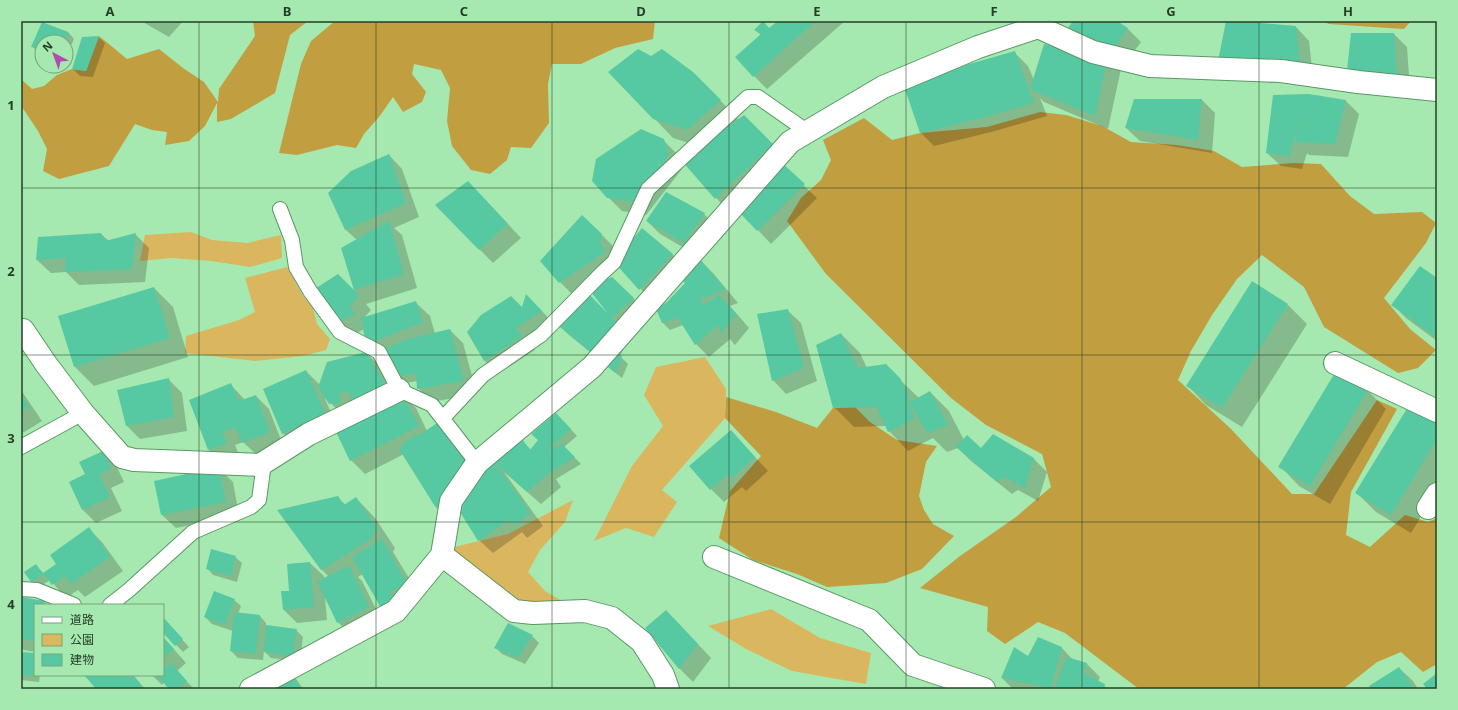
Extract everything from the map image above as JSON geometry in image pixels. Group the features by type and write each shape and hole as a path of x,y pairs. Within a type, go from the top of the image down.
{"street":[{"path":"251,689 396,611 442,555 452,501 477,464 592,367 790,142 884,87 978,47 1038,27 1093,52 1150,66 1281,71 1358,82 1437,90"},
{"path":"23,330 82,413 122,457 142,460 260,465 309,434 399,390"},
{"path":"1335,363 1437,411"},
{"path":"442,555 514,611 533,613 585,611 612,618 642,642 663,675 668,689"},
{"path":"714,557 869,620 913,665 984,689"}],"lane":[{"path":"442,418 483,375 541,334 614,262 648,189 748,98 758,96 808,132"},
{"path":"280,209 292,240 296,267 310,291 340,332 378,352 399,390 432,405 477,464"},
{"path":"21,447 82,413"},
{"path":"111,604 129,590 192,532 251,507 259,500 264,463"},
{"path":"21,590 37,590 72,604"}],"green space":[{"path":"191,232 212,240 247,243 281,235 282,258 250,267 211,261 171,258 140,261 145,235"},
{"path":"287,267 303,296 313,308 317,324 330,339 326,350 303,356 255,361 185,353 186,336 239,320 255,312 245,278"},
{"path":"705,357 726,389 725,418 662,490 677,502 654,537 626,528 594,541 632,466 663,426 644,395 656,367"},
{"path":"573,500 565,522 540,550 528,572 545,591 569,605 516,601 446,549 508,534"},
{"path":"771,609 820,638 871,653 866,684 792,671 746,649 708,626"}],"shaded area":[{"path":"253,21 308,21 290,35 275,93 231,119 217,122 217,103 205,126 189,141 165,145 167,132 152,130 135,124 109,166 59,179 43,171 47,149 38,131 22,107 21,79 32,89 44,86 60,74 74,74 74,69 86,71 99,36 127,59 159,49 204,82 218,102 219,89 255,36"},
{"path":"335,21 655,21 653,39 615,48 581,64 552,64 548,84 549,123 531,148 511,147 507,160 490,174 471,170 452,146 447,121 450,88 441,70 414,64 412,74 426,92 422,102 403,112 393,97 379,117 364,134 356,148 337,145 297,155 279,153 301,64 311,41"},
{"path":"1322,21 1411,21 1404,29 1329,24"},
{"path":"1040,112 1066,115 1102,126 1131,142 1177,145 1214,151 1242,167 1294,163 1321,164 1350,196 1374,214 1422,212 1436,223 1426,243 1384,298 1410,329 1436,350 1418,368 1398,373 1324,327 1304,287 1262,255 1237,279 1212,315 1191,351 1178,380 1231,429 1292,494 1314,494 1377,400 1397,409 1351,492 1346,535 1370,547 1405,515 1428,522 1437,518 1437,664 1423,672 1401,652 1377,662 1343,689 1139,689 1065,633 1038,622 1005,644 987,631 988,607 920,588 960,556 1016,517 1051,487 1042,454 986,425 951,398 826,274 787,221 801,198 821,180 831,160 823,140 864,118 892,140 920,133 987,127"},
{"path":"726,397 776,412 817,428 833,408 855,407 870,422 897,440 937,446 926,462 919,496 924,510 933,524 954,536 922,569 886,583 827,587 797,574 753,560 719,538 730,491 761,456 725,418"}],"building":[{"path":"763,21 769,28 778,21 816,21 753,77 735,57 761,34 754,30"},
{"path":"1073,21 1117,21 1128,28 1108,56 1067,29"},
{"path":"1226,21 1258,21 1261,23 1296,26 1300,64 1218,61"},
{"path":"42,22 68,32 67,34 37,34"},
{"path":"1351,33 1394,33 1397,77 1346,80"},
{"path":"99,36 86,71 74,69 74,63 82,37"},
{"path":"34,40 34,48 31,47"},
{"path":"1044,44 1108,56 1095,116 1030,89"},
{"path":"638,49 651,56 662,49 693,72 721,100 687,130 653,119 608,72"},
{"path":"1015,51 1034,103 920,133 905,89 966,65"},
{"path":"1309,94 1346,100 1335,144 1295,142 1304,108 1289,156 1266,153 1273,95"},
{"path":"1134,99 1202,99 1198,140 1125,128"},
{"path":"744,115 773,144 715,199 681,160"},
{"path":"641,129 664,139 669,155 633,202 607,198 592,181 596,159"},
{"path":"389,154 406,203 345,230 328,193 351,171"},
{"path":"780,161 805,184 757,231 739,212"},
{"path":"468,181 508,224 479,250 435,205"},
{"path":"666,192 705,213 684,243 646,221"},
{"path":"582,215 602,234 600,241 605,252 559,283 540,261"},
{"path":"389,221 404,274 354,290 341,248"},
{"path":"642,228 673,254 639,290 614,262"},
{"path":"101,233 105,241 136,233 132,269 65,272 66,258 36,260 38,237"},
{"path":"700,259 725,289 700,300 704,305 719,295 736,314 722,333 718,325 695,345 672,309 677,318 662,323 656,309 667,302 685,283 675,273"},
{"path":"1420,266 1437,278 1437,338 1391,305"},
{"path":"338,274 359,296 350,306 355,314 336,323 313,290"},
{"path":"612,277 634,298 612,318 617,323 599,359 554,322 590,295 609,315 588,288"},
{"path":"1252,281 1288,304 1222,408 1186,386"},
{"path":"154,287 170,338 74,367 58,316"},
{"path":"526,294 542,311 516,328 523,336 484,361 467,332 481,315 511,296 522,307"},
{"path":"416,301 423,322 366,345 361,318"},
{"path":"788,309 804,368 772,381 757,314"},
{"path":"450,329 464,381 417,389 416,373 393,378 379,352 408,339"},
{"path":"841,333 858,368 886,364 900,378 906,389 914,419 888,432 877,407 833,408 816,345"},
{"path":"616,350 622,357 615,373 599,359"},
{"path":"366,352 391,393 355,402 348,391 339,394 341,403 329,404 318,387 327,362"},
{"path":"306,370 326,415 282,434 263,389"},
{"path":"1336,371 1368,390 1310,486 1278,467"},
{"path":"169,378 174,417 126,426 117,390"},
{"path":"231,383 239,401 256,395 270,432 242,443 236,427 222,432 227,443 208,450 189,400"},
{"path":"930,391 948,425 927,433 910,402"},
{"path":"21,394 29,407 21,412"},
{"path":"402,394 419,426 350,461 334,428"},
{"path":"1411,402 1437,418 1437,439 1391,515 1355,493"},
{"path":"556,413 571,429 547,450 562,444 575,457 549,473 527,492 494,462 522,439 530,450 538,440 531,434"},
{"path":"440,421 472,462 454,487 436,508 399,449 410,438 421,434"},
{"path":"731,430 755,457 732,478 728,474 710,490 689,466"},
{"path":"993,434 1034,458 1025,488 1004,477 997,482 956,447 967,435 981,448"},
{"path":"103,451 111,468 99,475 110,497 82,510 69,482 85,474 79,462"},
{"path":"494,462 531,513 513,525 508,520 478,541 460,512 472,486"},
{"path":"219,467 226,502 161,515 154,481"},
{"path":"338,496 344,505 356,497 377,528 371,539 321,570 277,510"},
{"path":"89,527 110,557 71,584 65,576 52,585 43,573 56,564 50,555"},
{"path":"382,539 407,583 390,592 395,600 381,608 352,557"},
{"path":"211,549 236,556 231,576 206,569"},
{"path":"310,562 314,607 283,610 281,591 289,591 287,564"},
{"path":"36,564 43,574 31,582 24,572"},
{"path":"349,566 369,607 337,623 317,581"},
{"path":"214,591 235,599 225,625 204,617"},
{"path":"21,597 45,601 44,604 34,604 34,641 21,639"},
{"path":"666,610 698,644 679,669 645,628"},
{"path":"234,612 260,615 256,654 230,651"},
{"path":"164,618 183,639 175,646 164,634"},
{"path":"508,623 533,635 518,658 494,648"},
{"path":"266,625 297,629 293,656 264,652"},
{"path":"1038,637 1062,647 1051,688 1001,678 1014,647 1028,656"},
{"path":"164,638 174,649 164,657"},
{"path":"21,652 34,653 33,676 21,674"},
{"path":"1067,657 1087,663 1083,673 1105,684 1104,689 1054,689"},
{"path":"171,663 187,681 178,689 169,689 157,676 164,676 164,669"},
{"path":"1399,667 1414,689 1371,689 1369,686"},
{"path":"290,672 301,689 279,689 275,683"},
{"path":"1437,673 1437,689 1427,689 1423,684"},
{"path":"85,676 134,676 142,686 138,689 96,689"}]}
